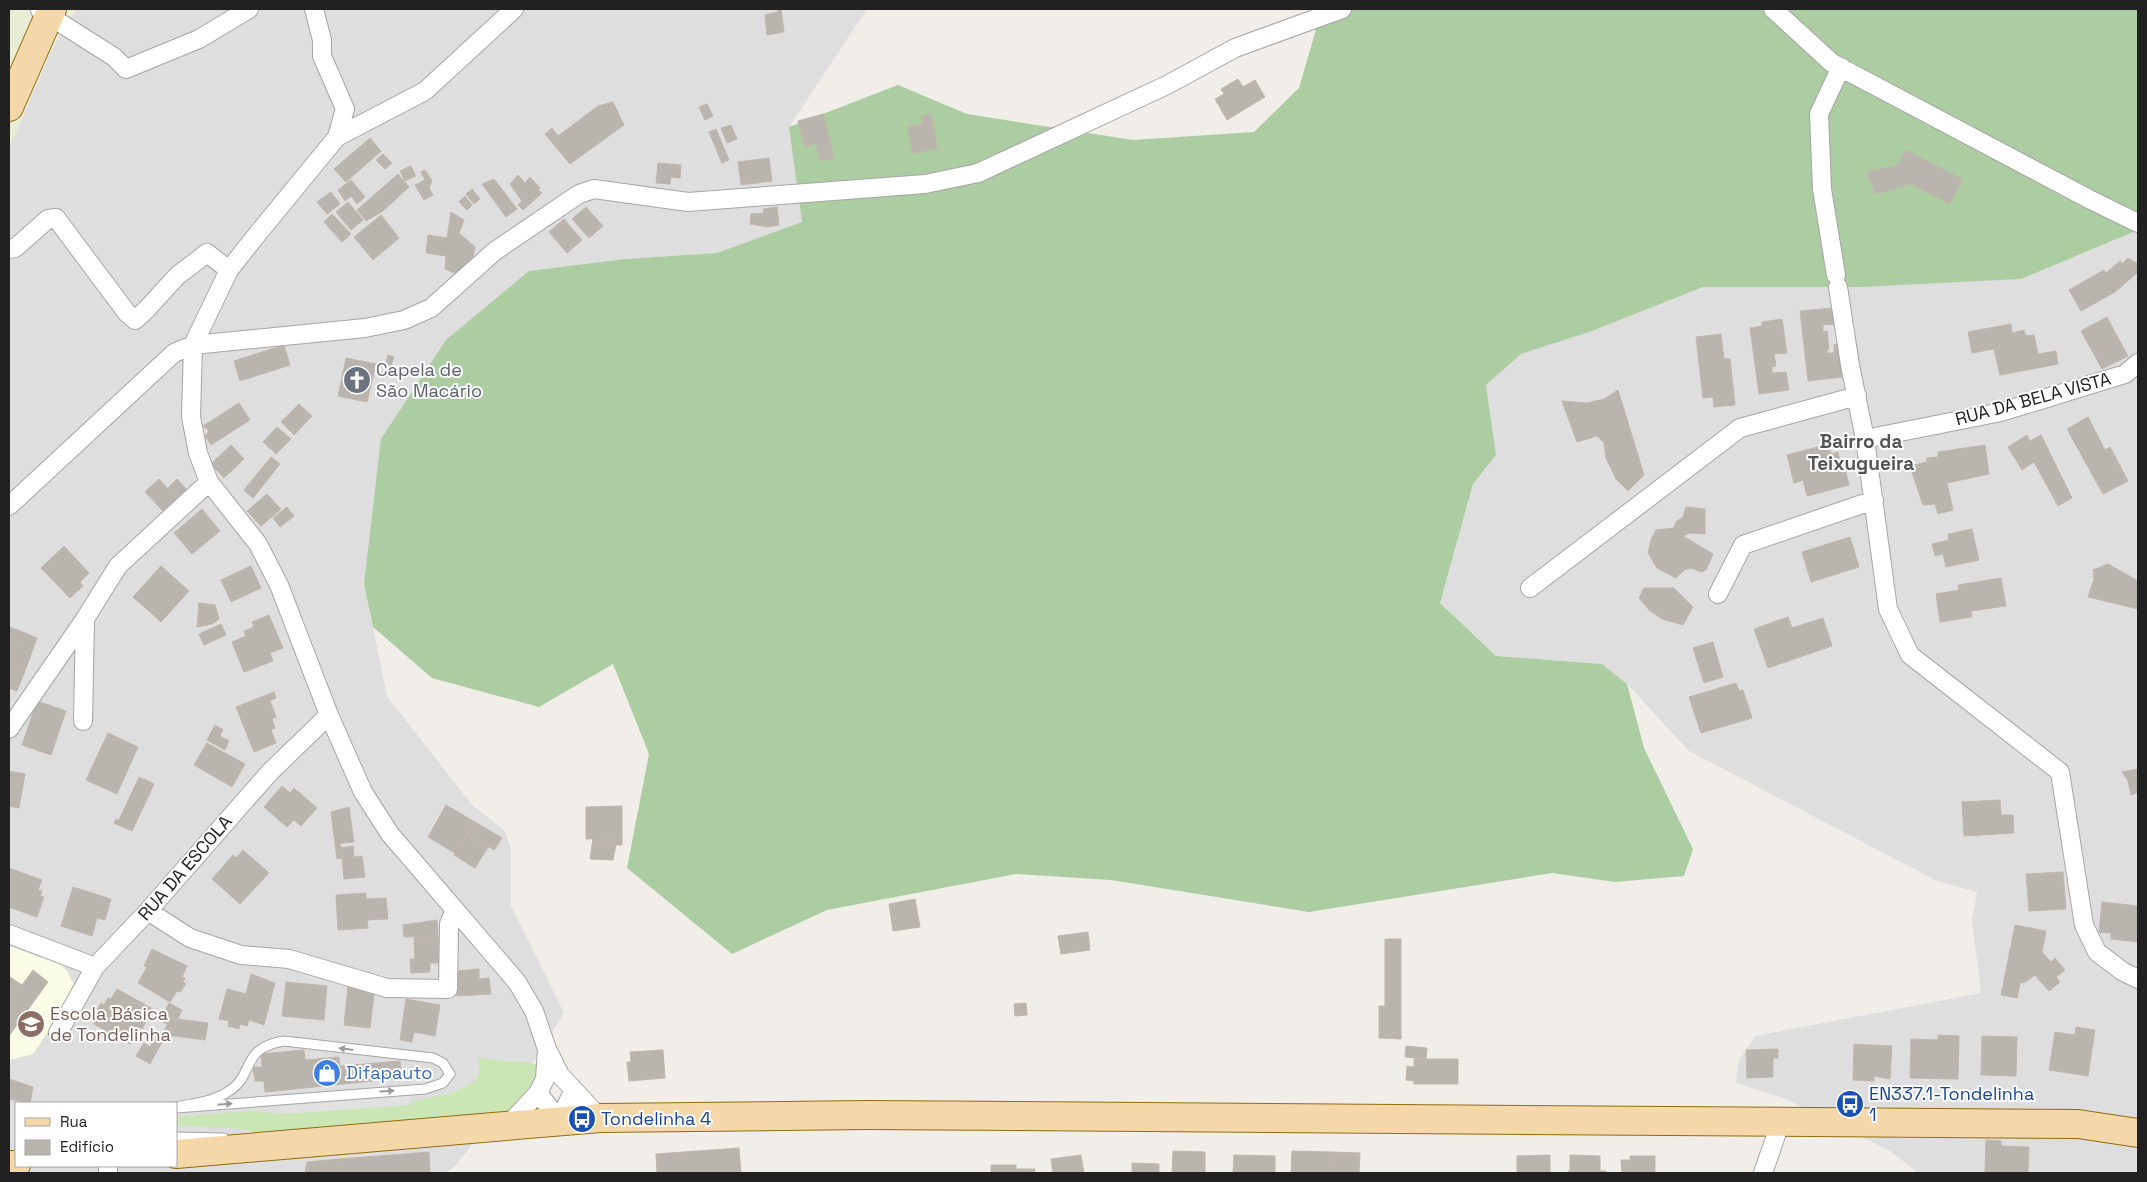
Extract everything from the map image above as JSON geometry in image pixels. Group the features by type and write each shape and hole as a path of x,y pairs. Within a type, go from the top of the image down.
{"main road":[{"path":"9,107 46,11"},
{"path":"178,1154 558,1120 867,1115 2078,1124 2138,1133"}],"street":[{"path":"46,11 114,57 126,69 199,39 249,9"},
{"path":"314,9 322,40 322,56 345,110 337,137 230,270 193,345 191,417 198,453 209,482 258,544 280,585 329,715 363,792 386,827 517,982 534,1011 548,1049 560,1074 600,1118"},
{"path":"337,137 425,92 514,9"},
{"path":"9,506 174,354 193,345 365,328 404,320 431,308 496,251 579,194 594,189 688,202 925,184 978,172 1167,85 1235,48 1342,9"},
{"path":"1772,9 1796,32 1840,68 2088,199 2138,223"},
{"path":"1840,68 1819,114 1822,189 1865,439 1888,610 1910,655 2060,772 2084,925 2097,952 2122,971 2138,979"},
{"path":"9,249 15,248 48,219 56,218 134,320 146,310 177,276 207,253 230,270"},
{"name":"RUA DA BELA VISTA","path":"1865,439 2001,412 2125,374 2138,363"},
{"path":"1530,588 1740,428 1857,396"},
{"path":"9,729 85,619 118,566 209,482"},
{"path":"1718,594 1743,545 1874,500"},
{"path":"82,721 85,619"},
{"name":"RUA DA ESCOLA","path":"58,1033 95,967 148,911 270,772 329,715"},
{"path":"148,911 190,938 241,955 289,959 387,988 448,989 449,924 455,910"},
{"path":"9,934 95,967"},
{"path":"509,1124 538,1093 545,1079 548,1049"},
{"path":"538,1093 558,1120 574,1090"},
{"path":"1763,1173 1781,1121"}],"lane":[{"path":"178,1108 212,1100 230,1091 259,1050 268,1044 284,1042 433,1058 443,1062 450,1074 443,1083 425,1089 178,1108"},
{"path":"178,1136 219,1137 258,1146"}],"shaded area":[{"path":"9,9 76,9 53,47 9,148"},
{"path":"76,9 867,9 789,127 802,222 717,253 625,259 529,271 364,584 387,696 472,805 505,831 511,849 511,906 564,1013 519,1085 456,1165 446,1173 9,1173 9,148 53,47"},
{"path":"2138,230 2138,1173 1918,1173 1890,1151 1786,1099 1736,1083 1738,1062 1755,1036 1981,993 1972,920 1977,892 1937,881 1689,751 1627,684 1602,664 1496,656 1440,603 1473,484 1496,455 1486,385 1521,354 1592,331 1703,287 1838,287 2021,279"},
{"name":"Escola Básica de Tondelinha","path":"9,946 61,965 67,971 74,985 73,994 33,1054 9,1060"},
{"path":"409,1096 410,1105 282,1114 281,1106"}],"green space":[{"path":"1322,9 2138,9 2138,230 2021,279 1860,287 1703,287 1592,331 1521,354 1486,385 1496,455 1473,484 1440,603 1496,656 1602,664 1627,684 1644,748 1693,849 1684,876 1615,882 1552,873 1309,912 1111,880 1016,874 827,910 732,954 627,868 649,754 613,664 539,707 432,678 373,627 364,584 381,439 446,340 529,271 625,259 717,253 802,222 789,127 898,85 967,114 1133,140 1254,132 1299,88"},
{"path":"478,1058 539,1064 534,1088 509,1112 499,1115 258,1136 246,1129 178,1125 178,1117 253,1111 282,1114 410,1105 410,1102 464,1088 477,1078"}],"building":[{"path":"777,9 781,9 784,32 767,35 765,15 778,12"},
{"path":"1238,79 1243,87 1255,80 1265,97 1227,120 1215,99 1224,94 1221,89"},
{"path":"613,102 624,125 570,164 545,134 552,128 558,136 598,106"},
{"path":"707,104 713,116 705,120 699,107"},
{"path":"823,114 834,158 821,161 816,144 805,147 798,121"},
{"path":"931,114 937,148 913,154 907,127 923,124 921,116"},
{"path":"731,125 737,139 727,143 721,128"},
{"path":"716,129 729,160 722,163 709,132"},
{"path":"370,138 381,151 346,182 334,169"},
{"path":"1906,150 1962,179 1950,204 1911,184 1875,194 1867,172 1898,165"},
{"path":"383,154 392,163 385,169 376,160"},
{"path":"769,158 772,181 741,185 738,162"},
{"path":"658,163 681,165 680,178 671,177 670,184 656,183"},
{"path":"411,166 416,176 405,181 400,171"},
{"path":"425,170 432,181 429,188 433,195 424,200 415,185 425,180 421,172"},
{"path":"398,174 409,187 383,211 366,221 357,210"},
{"path":"518,175 525,183 530,177 542,193 523,210 518,205 522,201 510,184"},
{"path":"494,179 517,209 506,217 482,184"},
{"path":"351,180 365,197 357,204 351,196 345,201 338,190"},
{"path":"472,189 480,199 474,204 466,194"},
{"path":"331,192 340,204 327,214 317,202"},
{"path":"465,196 472,205 467,210 459,202"},
{"path":"348,202 363,220 351,230 336,212"},
{"path":"586,207 603,226 589,238 572,219"},
{"path":"777,207 779,225 768,227 750,224 751,214 764,213 763,209"},
{"path":"451,212 464,220 459,233 475,247 473,258 459,275 445,269 446,256 426,253 428,235 447,238"},
{"path":"332,214 351,234 342,242 324,222"},
{"path":"381,215 399,238 373,260 354,237"},
{"path":"564,219 582,240 567,253 549,232"},
{"path":"2128,258 2138,264 2138,272 2115,292 2081,311 2069,290 2104,270 2106,273 2120,261 2122,264"},
{"path":"1833,308 1835,324 1823,325 1823,332 1827,331 1829,348 1826,353 1834,353 1834,345 1839,344 1842,377 1808,381 1800,311"},
{"path":"2107,317 2117,336 2107,341 2110,348 2095,356 2081,331"},
{"path":"1782,319 1787,353 1774,354 1776,366 1772,367 1772,373 1786,372 1789,390 1759,394 1750,328 1762,326 1762,322"},
{"path":"2011,324 2012,333 2024,330 2026,336 2034,335 2038,354 2056,351 2058,364 2000,375 1994,349 1972,353 1968,332"},
{"path":"1721,334 1724,359 1730,359 1735,405 1714,407 1713,397 1703,398 1696,337"},
{"path":"2117,336 2128,356 2102,369 2095,356 2110,348 2107,341"},
{"path":"284,345 290,365 240,381 234,361"},
{"path":"388,355 394,357 387,377 382,375"},
{"name":"Capela de São Macário","path":"346,358 376,364 367,402 338,396"},
{"path":"1618,390 1644,475 1628,491 1616,479 1606,458 1604,443 1597,436 1577,442 1562,401 1587,403 1604,399"},
{"path":"239,403 250,420 211,445 205,436 209,431 203,426"},
{"path":"299,404 312,416 294,435 281,422"},
{"path":"2088,417 2105,450 2110,447 2128,481 2103,494 2067,429"},
{"path":"277,427 291,439 276,454 263,442"},
{"path":"2027,435 2030,441 2041,435 2072,498 2058,506 2034,462 2022,470 2008,447"},
{"path":"1829,444 1831,454 1838,452 1840,461 1843,460 1849,485 1807,496 1803,480 1794,483 1787,455"},
{"path":"231,445 244,459 224,478 211,464"},
{"path":"1985,445 1989,474 1947,483 1953,510 1938,514 1935,504 1923,505 1910,466 1927,462 1927,458 1938,457 1938,452"},
{"path":"271,457 280,464 253,498 244,490"},
{"path":"159,479 177,499 163,511 145,492"},
{"path":"177,479 188,491 179,500 168,488"},
{"path":"267,494 281,509 261,526 247,511"},
{"path":"287,507 294,516 280,527 273,518"},
{"path":"1686,507 1705,509 1705,534 1690,533 1683,536 1713,554 1706,570 1701,572 1691,568 1684,570 1676,578 1657,568 1648,553 1656,530 1674,528 1676,522 1683,517"},
{"path":"202,509 220,531 192,554 174,533"},
{"path":"1972,529 1979,560 1946,567 1943,554 1935,556 1932,544 1949,540 1948,534"},
{"path":"1850,537 1859,567 1811,582 1802,552"},
{"path":"64,546 89,573 80,582 83,586 70,598 41,568"},
{"path":"2108,564 2138,581 2138,609 2088,597 2094,579 2093,570"},
{"path":"161,566 189,591 161,622 133,597"},
{"path":"251,566 261,588 231,602 221,580"},
{"path":"2001,578 2006,606 1971,611 1972,617 1940,622 1936,594 1959,590 1958,585"},
{"path":"1644,588 1674,588 1693,607 1683,625 1662,619 1649,610 1639,598"},
{"path":"199,603 215,605 219,619 212,624 197,627"},
{"path":"269,615 283,648 270,653 273,661 244,672 232,642 246,636 244,631 254,627 252,622"},
{"path":"1788,617 1792,628 1823,618 1832,646 1768,668 1754,629"},
{"path":"221,624 226,635 204,645 199,634"},
{"path":"9,627 23,632 13,659 9,657"},
{"path":"23,632 37,638 26,668 11,663"},
{"path":"1713,642 1723,677 1704,683 1693,648"},
{"path":"9,657 13,659 11,663 26,668 17,691 9,688"},
{"path":"1736,683 1739,691 1743,690 1752,718 1701,733 1689,697"},
{"path":"274,692 276,698 270,701 276,717 272,719 275,728 271,730 276,743 254,752 236,707"},
{"path":"37,701 66,711 51,755 22,745"},
{"path":"215,725 223,730 220,736 229,741 225,750 207,740"},
{"path":"108,733 138,747 117,794 86,780"},
{"path":"207,743 245,764 232,787 194,765"},
{"path":"2138,769 2138,792 2131,795 2128,781 2122,772"},
{"path":"9,771 25,774 19,808 9,806"},
{"path":"139,777 154,784 132,831 114,823 116,819 119,820"},
{"path":"282,786 290,793 294,788 317,808 301,826 294,820 287,827 264,807"},
{"path":"2000,800 2001,815 2013,815 2014,833 1964,836 1962,802"},
{"path":"446,805 475,822 455,853 428,837"},
{"path":"622,806 622,838 586,839 586,807"},
{"path":"349,807 354,842 335,844 331,812"},
{"path":"475,822 502,838 494,850 468,835"},
{"path":"466,834 488,847 475,868 454,855"},
{"path":"593,838 622,838 622,845 592,845"},
{"path":"335,844 340,844 341,848 353,846 354,857 362,856 365,877 344,879 342,858 337,859"},
{"path":"592,845 616,845 613,860 590,859"},
{"path":"243,850 269,873 240,904 212,879 233,855 236,858"},
{"path":"9,868 42,880 38,890 42,891 40,896 44,897 37,917 9,907"},
{"path":"2063,872 2066,909 2029,911 2026,874"},
{"path":"73,887 111,899 105,920 97,918 92,936 61,926"},
{"path":"366,893 366,899 386,898 388,919 367,920 368,928 338,930 336,895"},
{"path":"915,899 920,927 893,931 889,904"},
{"path":"2102,902 2138,906 2138,942 2111,939 2111,933 2099,932"},
{"path":"437,920 438,936 404,937 403,925"},
{"path":"2015,925 2046,931 2042,952 2051,962 2055,958 2065,970 2056,977 2060,982 2049,991 2035,975 2024,983 2020,982 2017,998 2001,995"},
{"path":"1088,932 1090,950 1061,954 1058,936"},
{"path":"438,936 439,963 430,963 430,972 411,973 410,959 415,959 414,937"},
{"path":"1385,939 1401,939 1401,1039 1379,1038 1379,1006 1385,1006"},
{"path":"152,949 187,966 182,977 185,978 183,982 186,984 180,992 177,991 170,1002 138,983 147,967 144,966"},
{"path":"479,969 479,979 489,978 491,994 457,996 455,971"},
{"path":"33,970 48,982 9,1036 9,979 10,977 22,985"},
{"path":"251,974 275,983 264,1025 249,1020 247,1026 240,1024 239,1029 228,1026 229,1021 219,1019 227,989 246,994"},
{"path":"286,982 327,986 324,1020 282,1016"},
{"path":"348,987 372,990 371,993 374,994 370,1028 344,1025"},
{"path":"117,989 153,1009 142,1029 139,1027 130,1044 94,1024 98,1017 94,1015 101,1003 104,1005 108,998 111,999"},
{"path":"406,999 440,1005 435,1036 414,1032 412,1042 400,1040"},
{"path":"169,1003 182,1010 173,1028 160,1020"},
{"path":"1026,1003 1027,1015 1015,1016 1014,1004"},
{"path":"178,1019 208,1023 205,1040 167,1035"},
{"path":"168,1024 171,1027 165,1037 161,1035"},
{"path":"2076,1027 2095,1030 2088,1076 2049,1070 2055,1032 2075,1035"},
{"path":"158,1033 165,1037 157,1051 150,1047"},
{"path":"1938,1035 1959,1036 1958,1079 1910,1078 1911,1039 1938,1040"},
{"path":"1982,1036 2017,1037 2016,1076 1981,1075"},
{"path":"144,1043 157,1051 150,1064 136,1056"},
{"path":"1854,1044 1892,1046 1890,1079 1874,1076 1874,1081 1853,1080"},
{"path":"1406,1046 1427,1048 1426,1059 1405,1057"},
{"path":"1778,1049 1778,1058 1773,1058 1773,1077 1747,1078 1746,1050"},
{"name":"Difapauto","path":"304,1050 305,1060 339,1057 340,1066 400,1061 402,1078 265,1092 264,1081 255,1081 253,1067 262,1067 261,1054"},
{"path":"663,1050 665,1078 629,1081 627,1062 631,1062 630,1052"},
{"path":"1414,1059 1458,1059 1458,1084 1414,1084 1414,1081 1406,1080 1407,1066 1414,1067"},
{"path":"9,1079 33,1087 30,1102 9,1099"},
{"path":"1986,1140 2001,1141 2001,1146 2029,1147 2028,1173 1981,1173 1985,1172"},
{"path":"739,1148 741,1173 657,1173 656,1154"},
{"path":"1173,1151 1205,1152 1205,1173 1172,1173"},
{"path":"1292,1151 1333,1152 1332,1173 1291,1173"},
{"path":"429,1152 430,1173 339,1173 340,1159"},
{"path":"1333,1152 1360,1153 1359,1173 1332,1173"},
{"path":"1081,1155 1084,1173 1053,1173 1051,1159"},
{"path":"1234,1155 1275,1156 1275,1173 1233,1173"},
{"path":"1550,1155 1550,1172 1553,1173 1517,1173 1517,1156"},
{"path":"1570,1155 1600,1156 1600,1171 1606,1171 1606,1173 1568,1173 1570,1171"},
{"path":"1630,1156 1655,1156 1655,1173 1622,1173 1621,1160 1630,1160"},
{"path":"340,1159 339,1173 305,1173 307,1162"},
{"path":"1132,1163 1159,1164 1159,1173 1132,1173"},
{"path":"991,1165 1016,1165 1016,1173 991,1173"},
{"path":"1016,1169 1035,1169 1034,1173 1016,1173"}],"place":[{"name":"Capela de São Macário","path":"357,380"},
{"name":"Escola Básica de Tondelinha","path":"31,1024"},
{"name":"Difapauto","path":"327,1073"},
{"name":"EN337.1-Tondelinha 1","path":"1850,1104"},
{"name":"Tondelinha 4","path":"582,1119"}],"district":[{"name":"Bairro da Teixugueira","path":"1861,452"}]}
